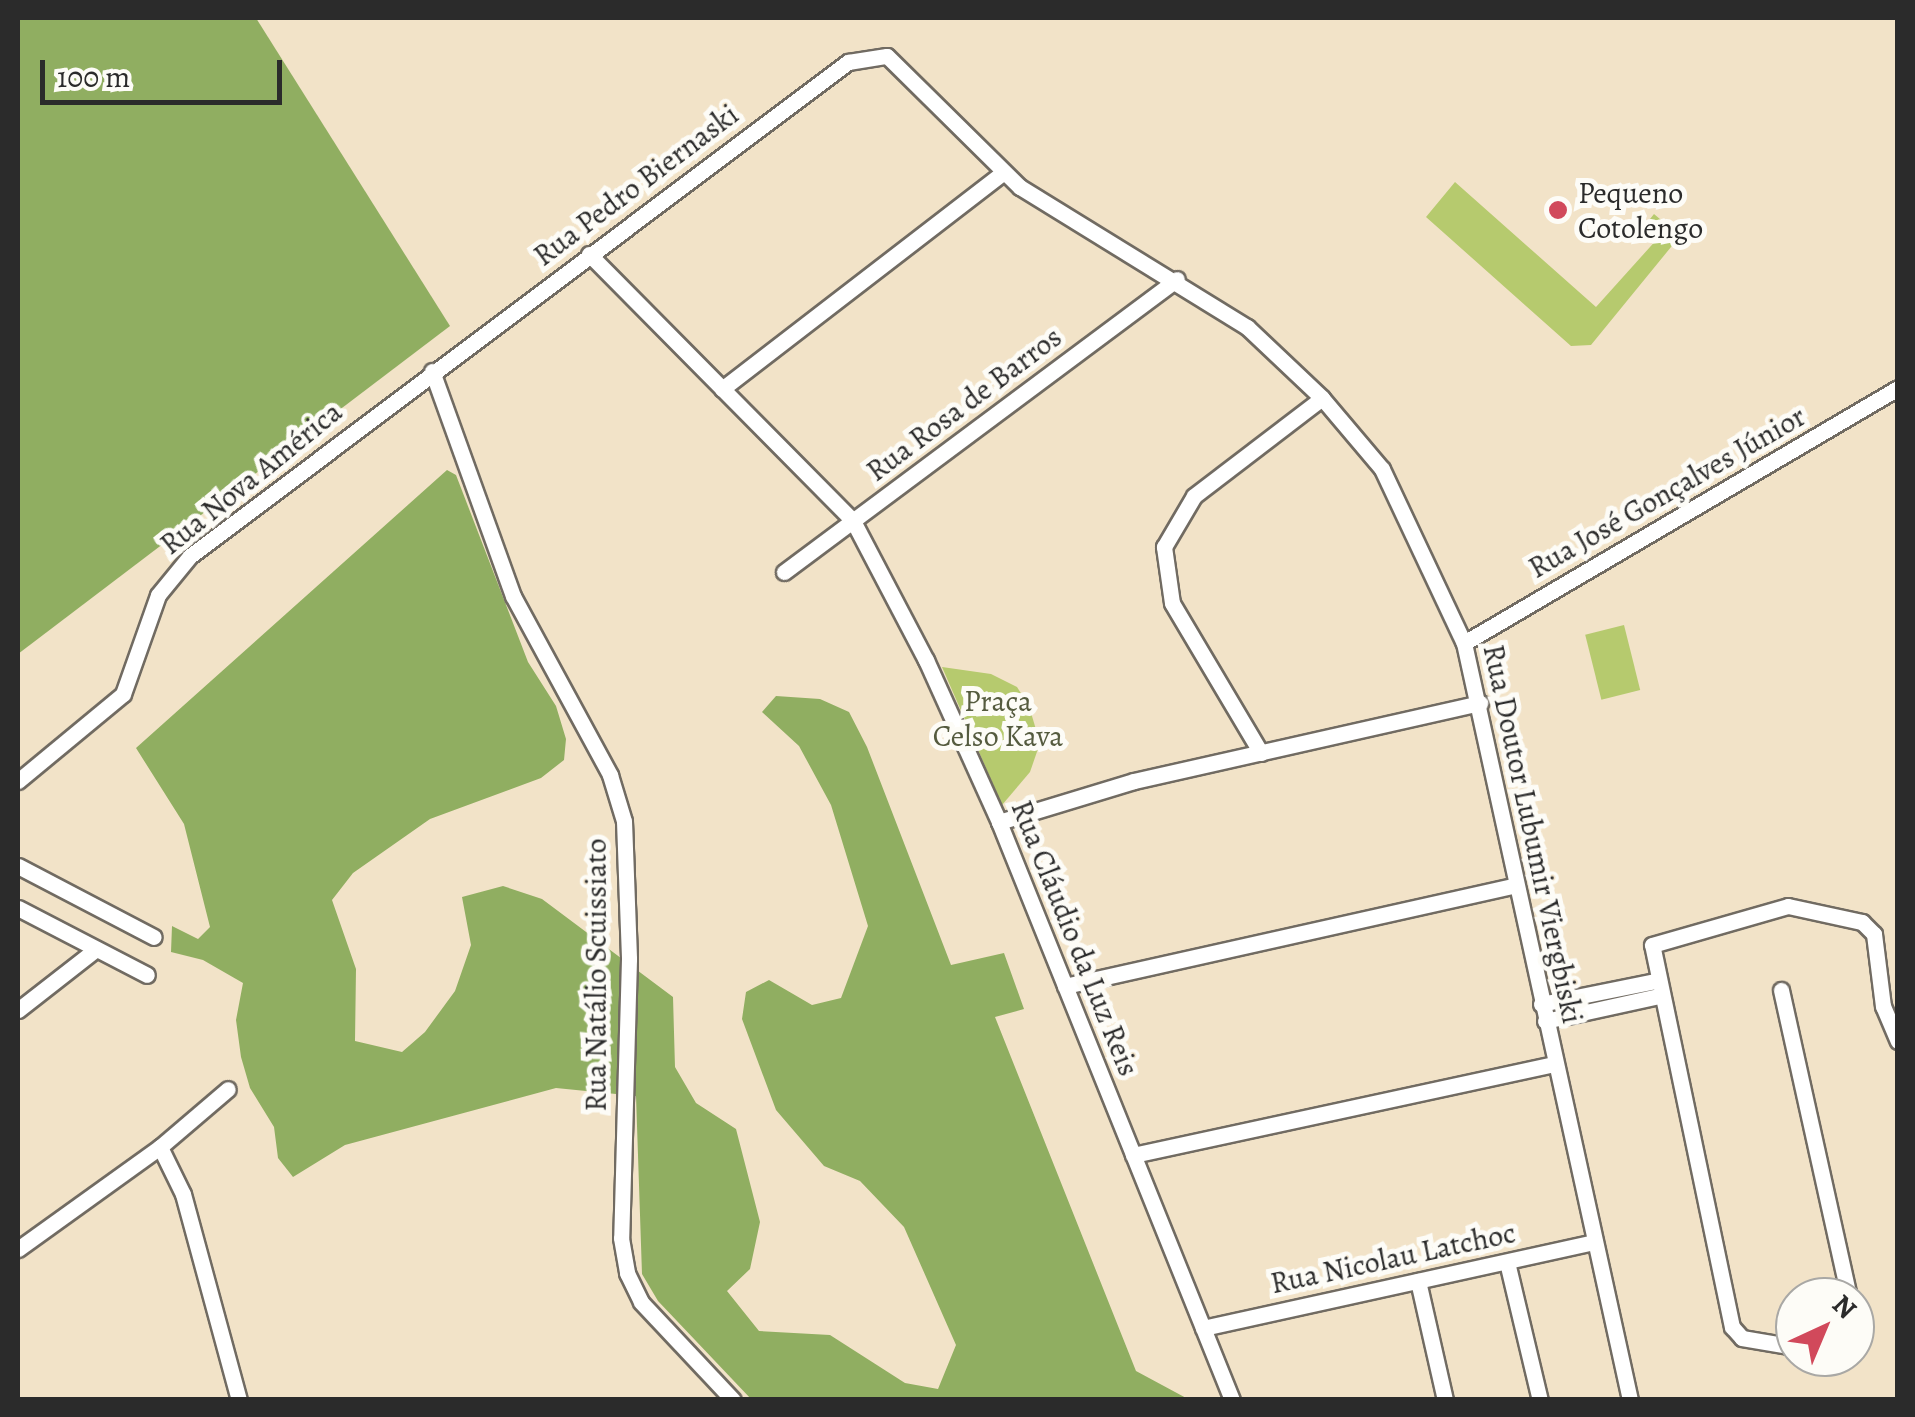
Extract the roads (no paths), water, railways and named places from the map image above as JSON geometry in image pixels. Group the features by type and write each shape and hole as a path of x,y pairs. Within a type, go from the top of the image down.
{"street":[{"name":"Rua Doutor Lubumir Viergbiski","path":"878,53 897,62 1002,172 1177,279 1246,327 1322,398 1382,468 1464,643 1480,704 1514,886 1630,1400"},
{"name":"Rua Pedro Biernaski","path":"432,371 848,62 878,53"},
{"path":"722,389 1002,172"},
{"name":"Rua Cláudio da Luz Reis","path":"589,254 853,521 1000,822 1232,1400"},
{"name":"Rua Rosa de Barros","path":"784,572 1177,279"},
{"name":"Rua Nova América","path":"18,781 123,694 158,595 177,567 432,371"},
{"name":"Rua Natálio Scuissiato","path":"432,371 507,583 610,775 624,821 629,959 621,1238 627,1273 648,1310 734,1400"},
{"name":"Rua José Gonçalves Júnior","path":"1464,643 1898,388"},
{"path":"1261,753 1172,604 1164,548 1194,496 1322,398"},
{"path":"1000,822 1261,753 1480,704"},
{"path":"19,870 154,938"},
{"path":"1065,986 1514,886"},
{"path":"1775,1343 1742,1338 1732,1327 1650,951 1658,940 1788,906 1862,922 1874,934 1883,1006 1898,1041"},
{"path":"18,908 147,975"},
{"path":"18,1010 96,949"},
{"path":"1541,1004 1657,988"},
{"path":"1545,1021 1657,988"},
{"path":"1780,990 1845,1277"},
{"path":"1133,1155 1554,1064"},
{"path":"18,1249 160,1147 228,1088"},
{"path":"160,1147 184,1194 239,1400"},
{"name":"Rua Nicolau Latchoc","path":"1203,1328 1595,1242"},
{"path":"1506,1262 1540,1400"},
{"path":"1418,1281 1445,1400"}],"place":[{"name":"Pequeno Cotolengo","path":"1558,210"}],"park label":[{"name":"Praça Celso Kava","path":"998,718"}]}
